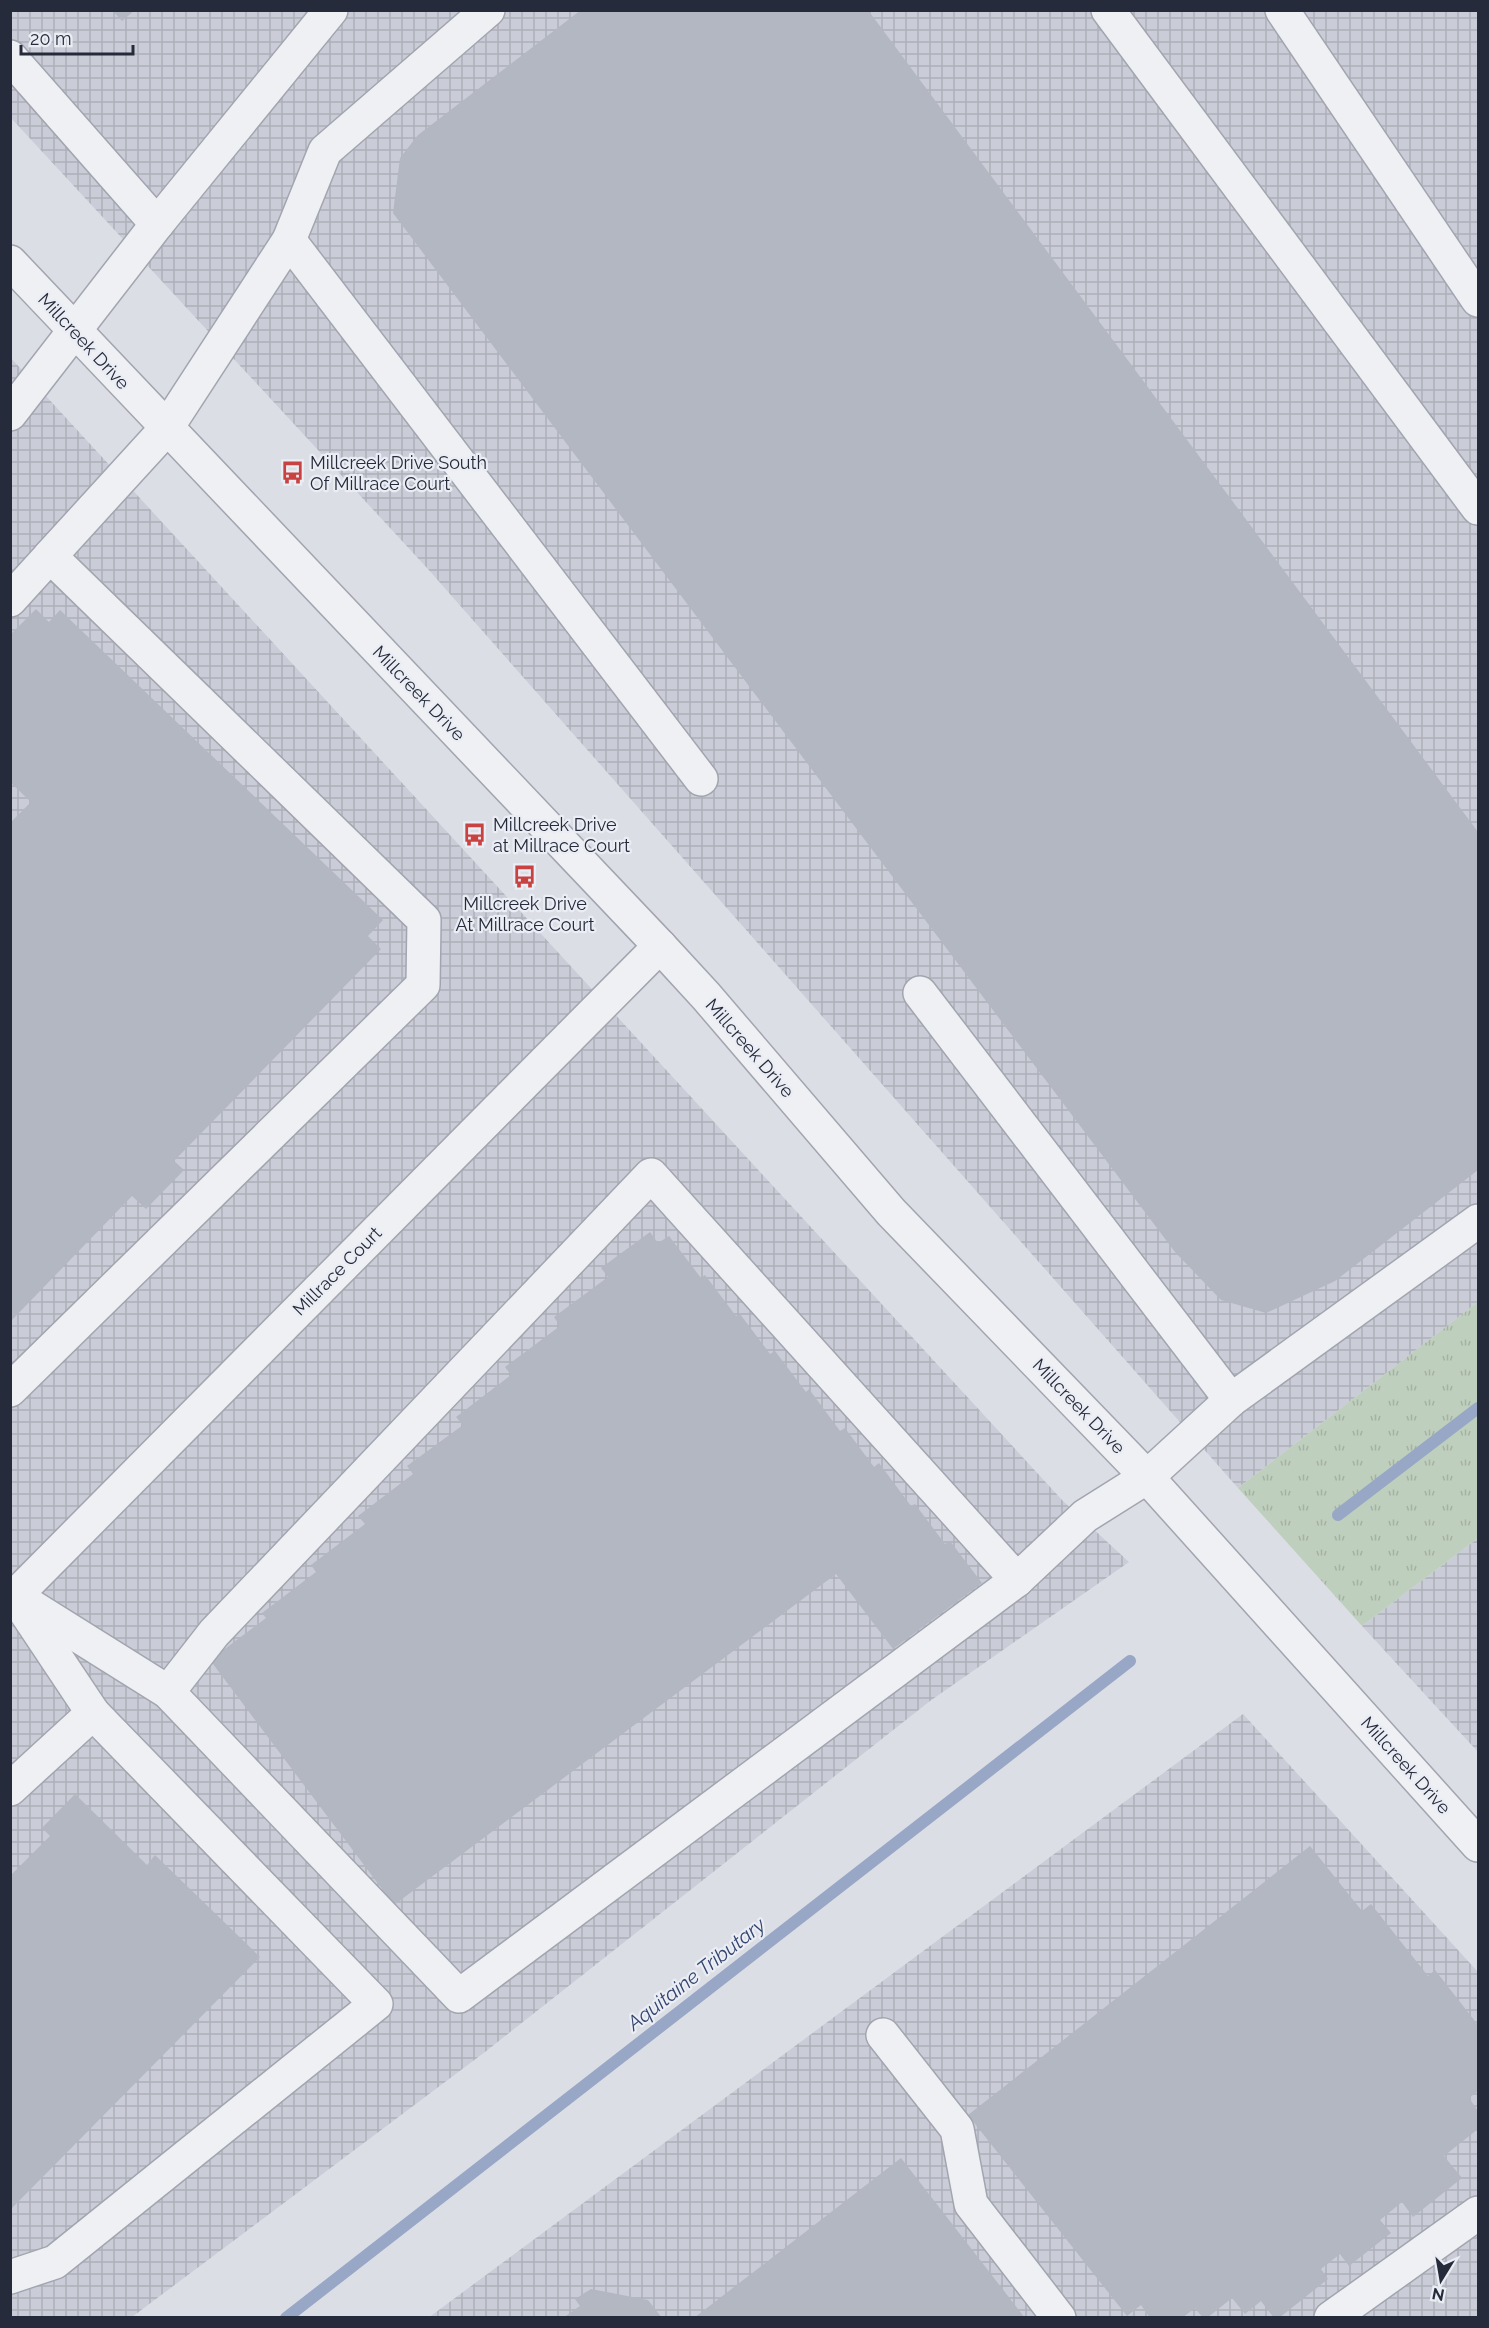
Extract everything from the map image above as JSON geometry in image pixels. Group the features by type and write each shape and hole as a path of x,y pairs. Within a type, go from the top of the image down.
{"street":[{"path":"10,414 157,224 332,10"},
{"path":"10,600 166,429 289,240 325,151 488,10"},
{"path":"1108,10 1479,508"},
{"path":"1282,10 1479,300"},
{"path":"10,57 157,224"},
{"path":"289,240 700,779"},
{"name":"Millcreek Drive","path":"10,262 166,429 660,946 706,996 891,1212 1147,1477 1479,1845"},
{"path":"10,1390 423,985 424,920 50,556"},
{"name":"Millrace Court","path":"12,1591 660,946"},
{"path":"920,993 1231,1400"},
{"path":"168,1692 214,1633 651,1175 1017,1580"},
{"path":"12,1591 168,1692 459,1996 1017,1580 1085,1516 1147,1477 1231,1400 1479,1221"},
{"path":"10,2277 55,2262 376,2004 93,1713 12,1591"},
{"path":"10,1789 93,1713"},
{"path":"883,2035 957,2128 971,2204 1059,2318"},
{"path":"1331,2318 1479,2213"}],"shaded area":[{"path":"11,11 1478,11 1478,1302 1238,1488 427,568 11,118"},
{"path":"10,357 1063,1501 1129,1562 930,1701 485,2052 132,2317 11,2317"},
{"path":"1478,1538 1478,1752 1362,1626"},
{"path":"1243,1714 1478,1972 1478,2317 428,2318"}],"green space":[{"path":"1478,1302 1478,1538 1362,1626 1238,1488"}],"building":[{"path":"112,10 135,10 122,21"},
{"path":"581,10 868,10 1478,832 1478,1170 1335,1281 1266,1313 1221,1300 1175,1252 393,213 400,158 418,135"},
{"path":"36,609 49,622 60,610 383,920 368,936 381,949 174,1161 184,1170 146,1209 132,1196 10,1322 10,823 31,802 10,782 10,635"},
{"path":"650,1232 658,1243 669,1236 701,1278 705,1275 736,1316 740,1314 770,1354 775,1351 806,1392 809,1389 840,1431 845,1428 874,1467 879,1463 911,1506 915,1504 945,1544 950,1541 982,1583 893,1649 836,1574 394,1905 210,1660 266,1618 262,1613 316,1572 311,1565 365,1524 358,1516 413,1474 407,1466 463,1425 456,1417 511,1375 505,1367 560,1326 554,1317 608,1277 601,1268"},
{"path":"75,1794 147,1865 155,1855 260,1957 10,2210 10,1876 50,1836 42,1828"},
{"path":"1310,1846 1362,1911 1371,1904 1428,1976 1435,1970 1478,2025 1478,2091 1469,2098 1478,2111 1478,2129 1444,2156 1462,2178 1413,2217 1402,2202 1380,2220 1391,2233 1349,2266 1340,2254 1321,2269 1328,2279 1279,2318 1274,2318 1261,2301 1245,2314 1232,2298 1207,2318 1203,2318 1195,2308 1182,2318 1150,2318 1141,2305 1127,2316 968,2115"},
{"path":"901,2158 1025,2318 694,2318"},
{"path":"591,2289 648,2300 662,2318 563,2318 580,2306 575,2299"}],"waterway":[{"name":"Aquitaine Tributary","path":"1338,1515 1478,1408"},
{"name":"Aquitaine Tributary","path":"286,2318 1130,1661"}],"place":[{"name":"Millcreek Drive South Of Millrace Court","path":"292,472"},
{"name":"Millcreek Drive at Millrace Court","path":"475,834"},
{"name":"Millcreek Drive At Millrace Court","path":"525,877"}]}
